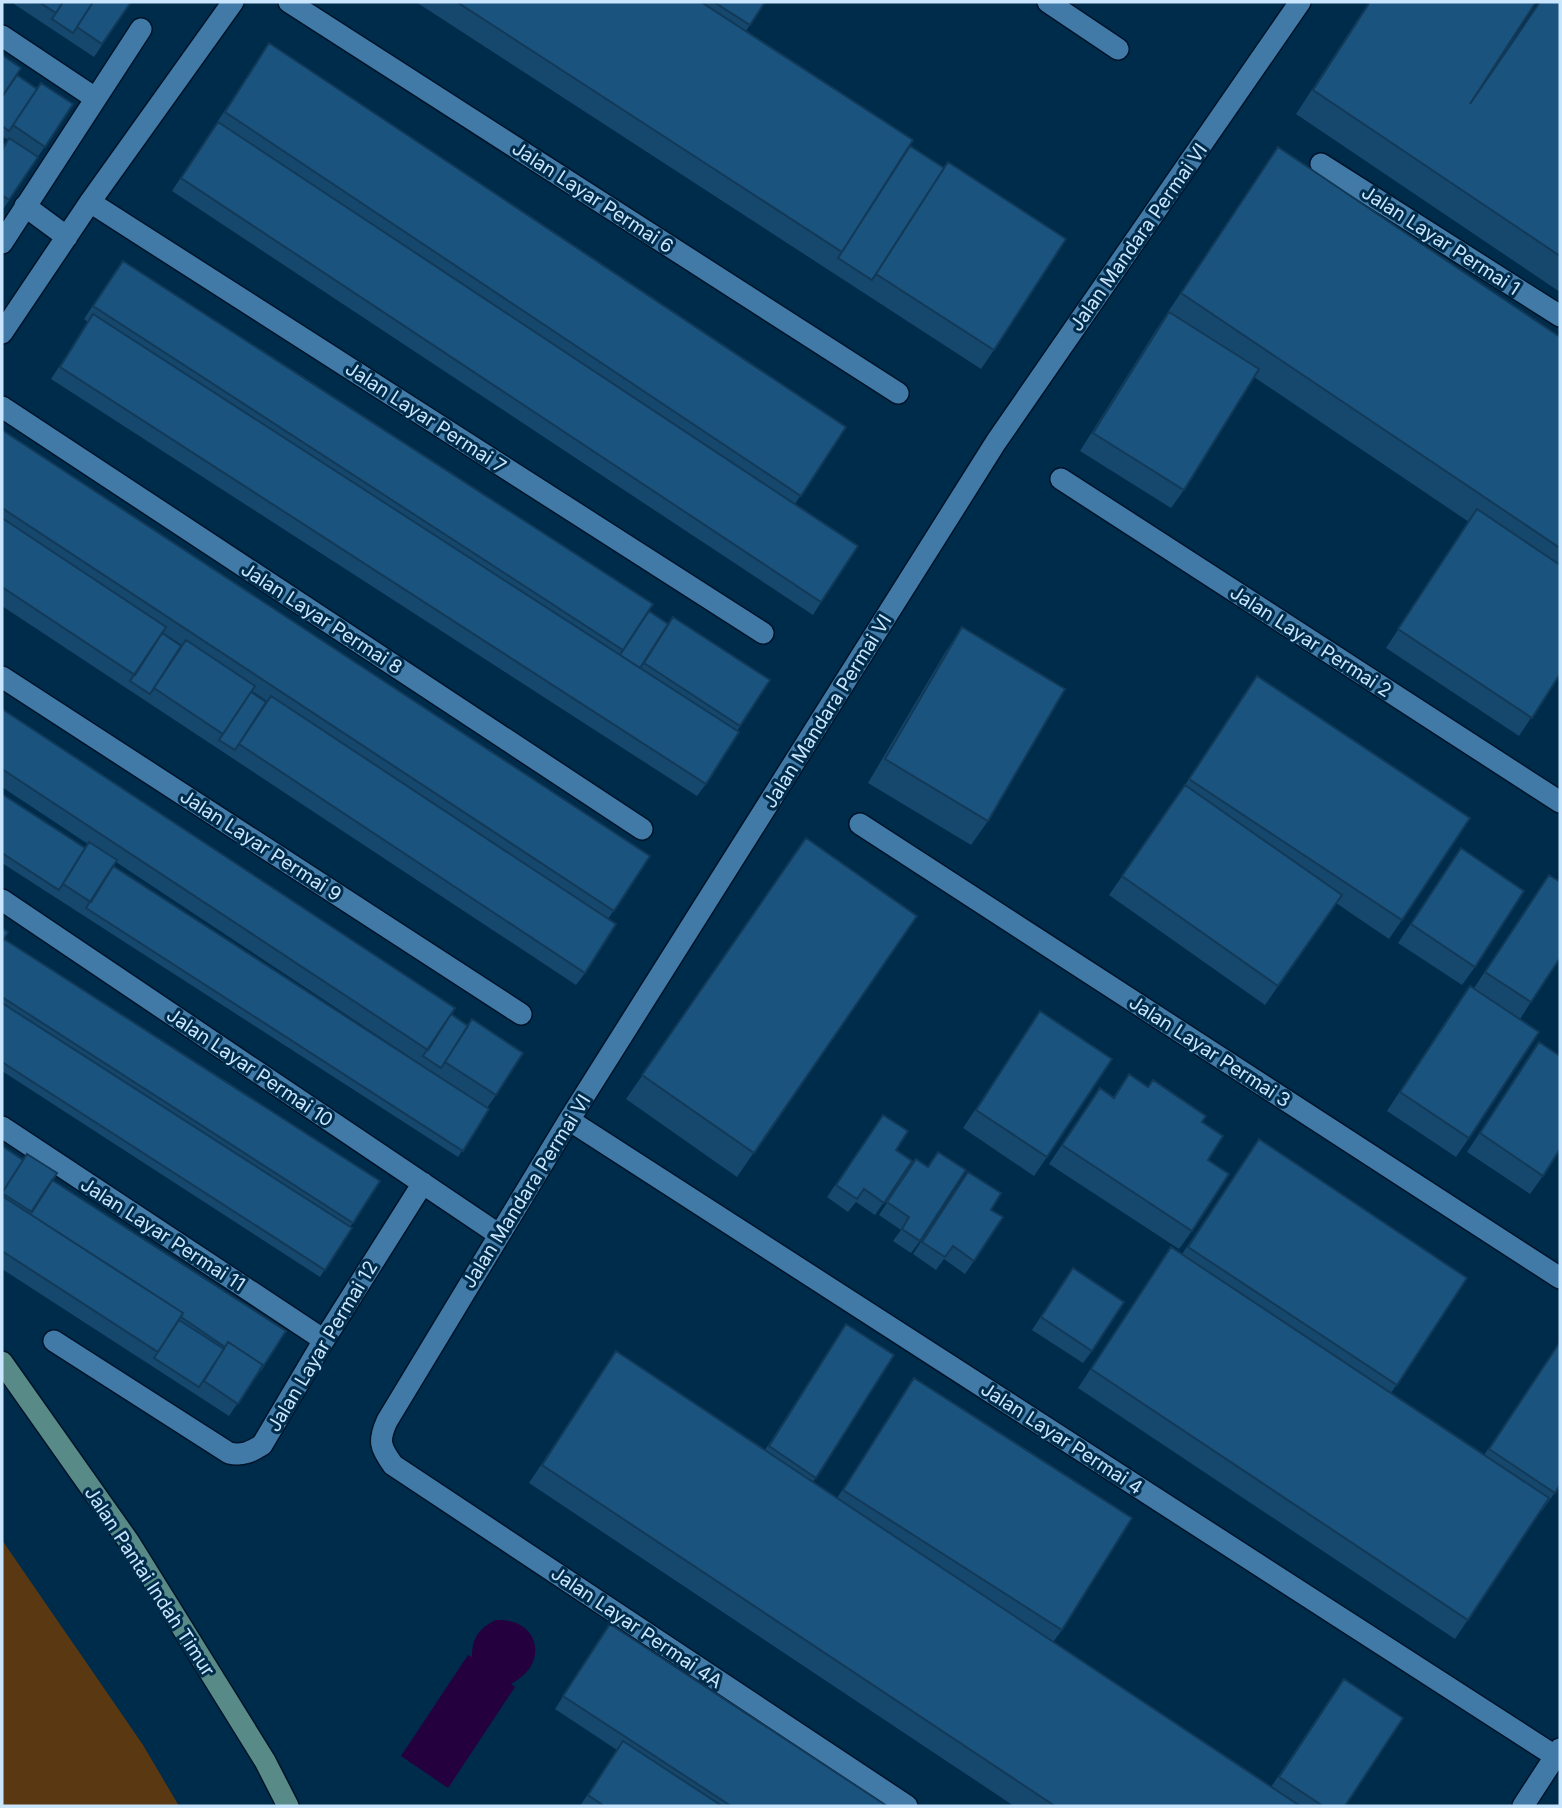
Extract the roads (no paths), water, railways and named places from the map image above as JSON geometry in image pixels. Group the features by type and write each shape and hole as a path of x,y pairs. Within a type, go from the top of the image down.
{"street":[{"path":"2,333 90,202 233,2"},
{"name":"Jalan Layar Permai 6","path":"289,2 898,393"},
{"path":"1048,2 1118,49"},
{"name":"Jalan Mandara Permai VI","path":"380,1437 498,1234 996,442 1300,2"},
{"path":"2,243 141,29"},
{"path":"2,37 96,98"},
{"name":"Jalan Layar Permai 1","path":"1321,164 1560,316"},
{"name":"Jalan Layar Permai 7","path":"90,202 763,633"},
{"path":"25,206 66,237"},
{"name":"Jalan Layar Permai 8","path":"2,407 642,828"},
{"name":"Jalan Layar Permai 2","path":"1061,479 1560,802"},
{"name":"Jalan Layar Permai 9","path":"2,677 521,1014"},
{"name":"Jalan Layar Permai 3","path":"860,824 1560,1278"},
{"name":"Jalan Layar Permai 10","path":"2,900 498,1234"},
{"name":"Jalan Layar Permai 4","path":"569,1120 1558,1752"},
{"name":"Jalan Layar Permai 11","path":"2,1127 324,1340"},
{"name":"Jalan Layar Permai 12","path":"54,1341 229,1453 237,1455 251,1452 262,1445 324,1340 423,1183"},
{"name":"Jalan Pantai Indah Timur","path":"2,1362 129,1542 265,1761 288,1806"},
{"name":"Jalan Layar Permai 4A","path":"380,1437 384,1452 393,1465 907,1806"},
{"path":"1523,1806 1558,1752"}]}
